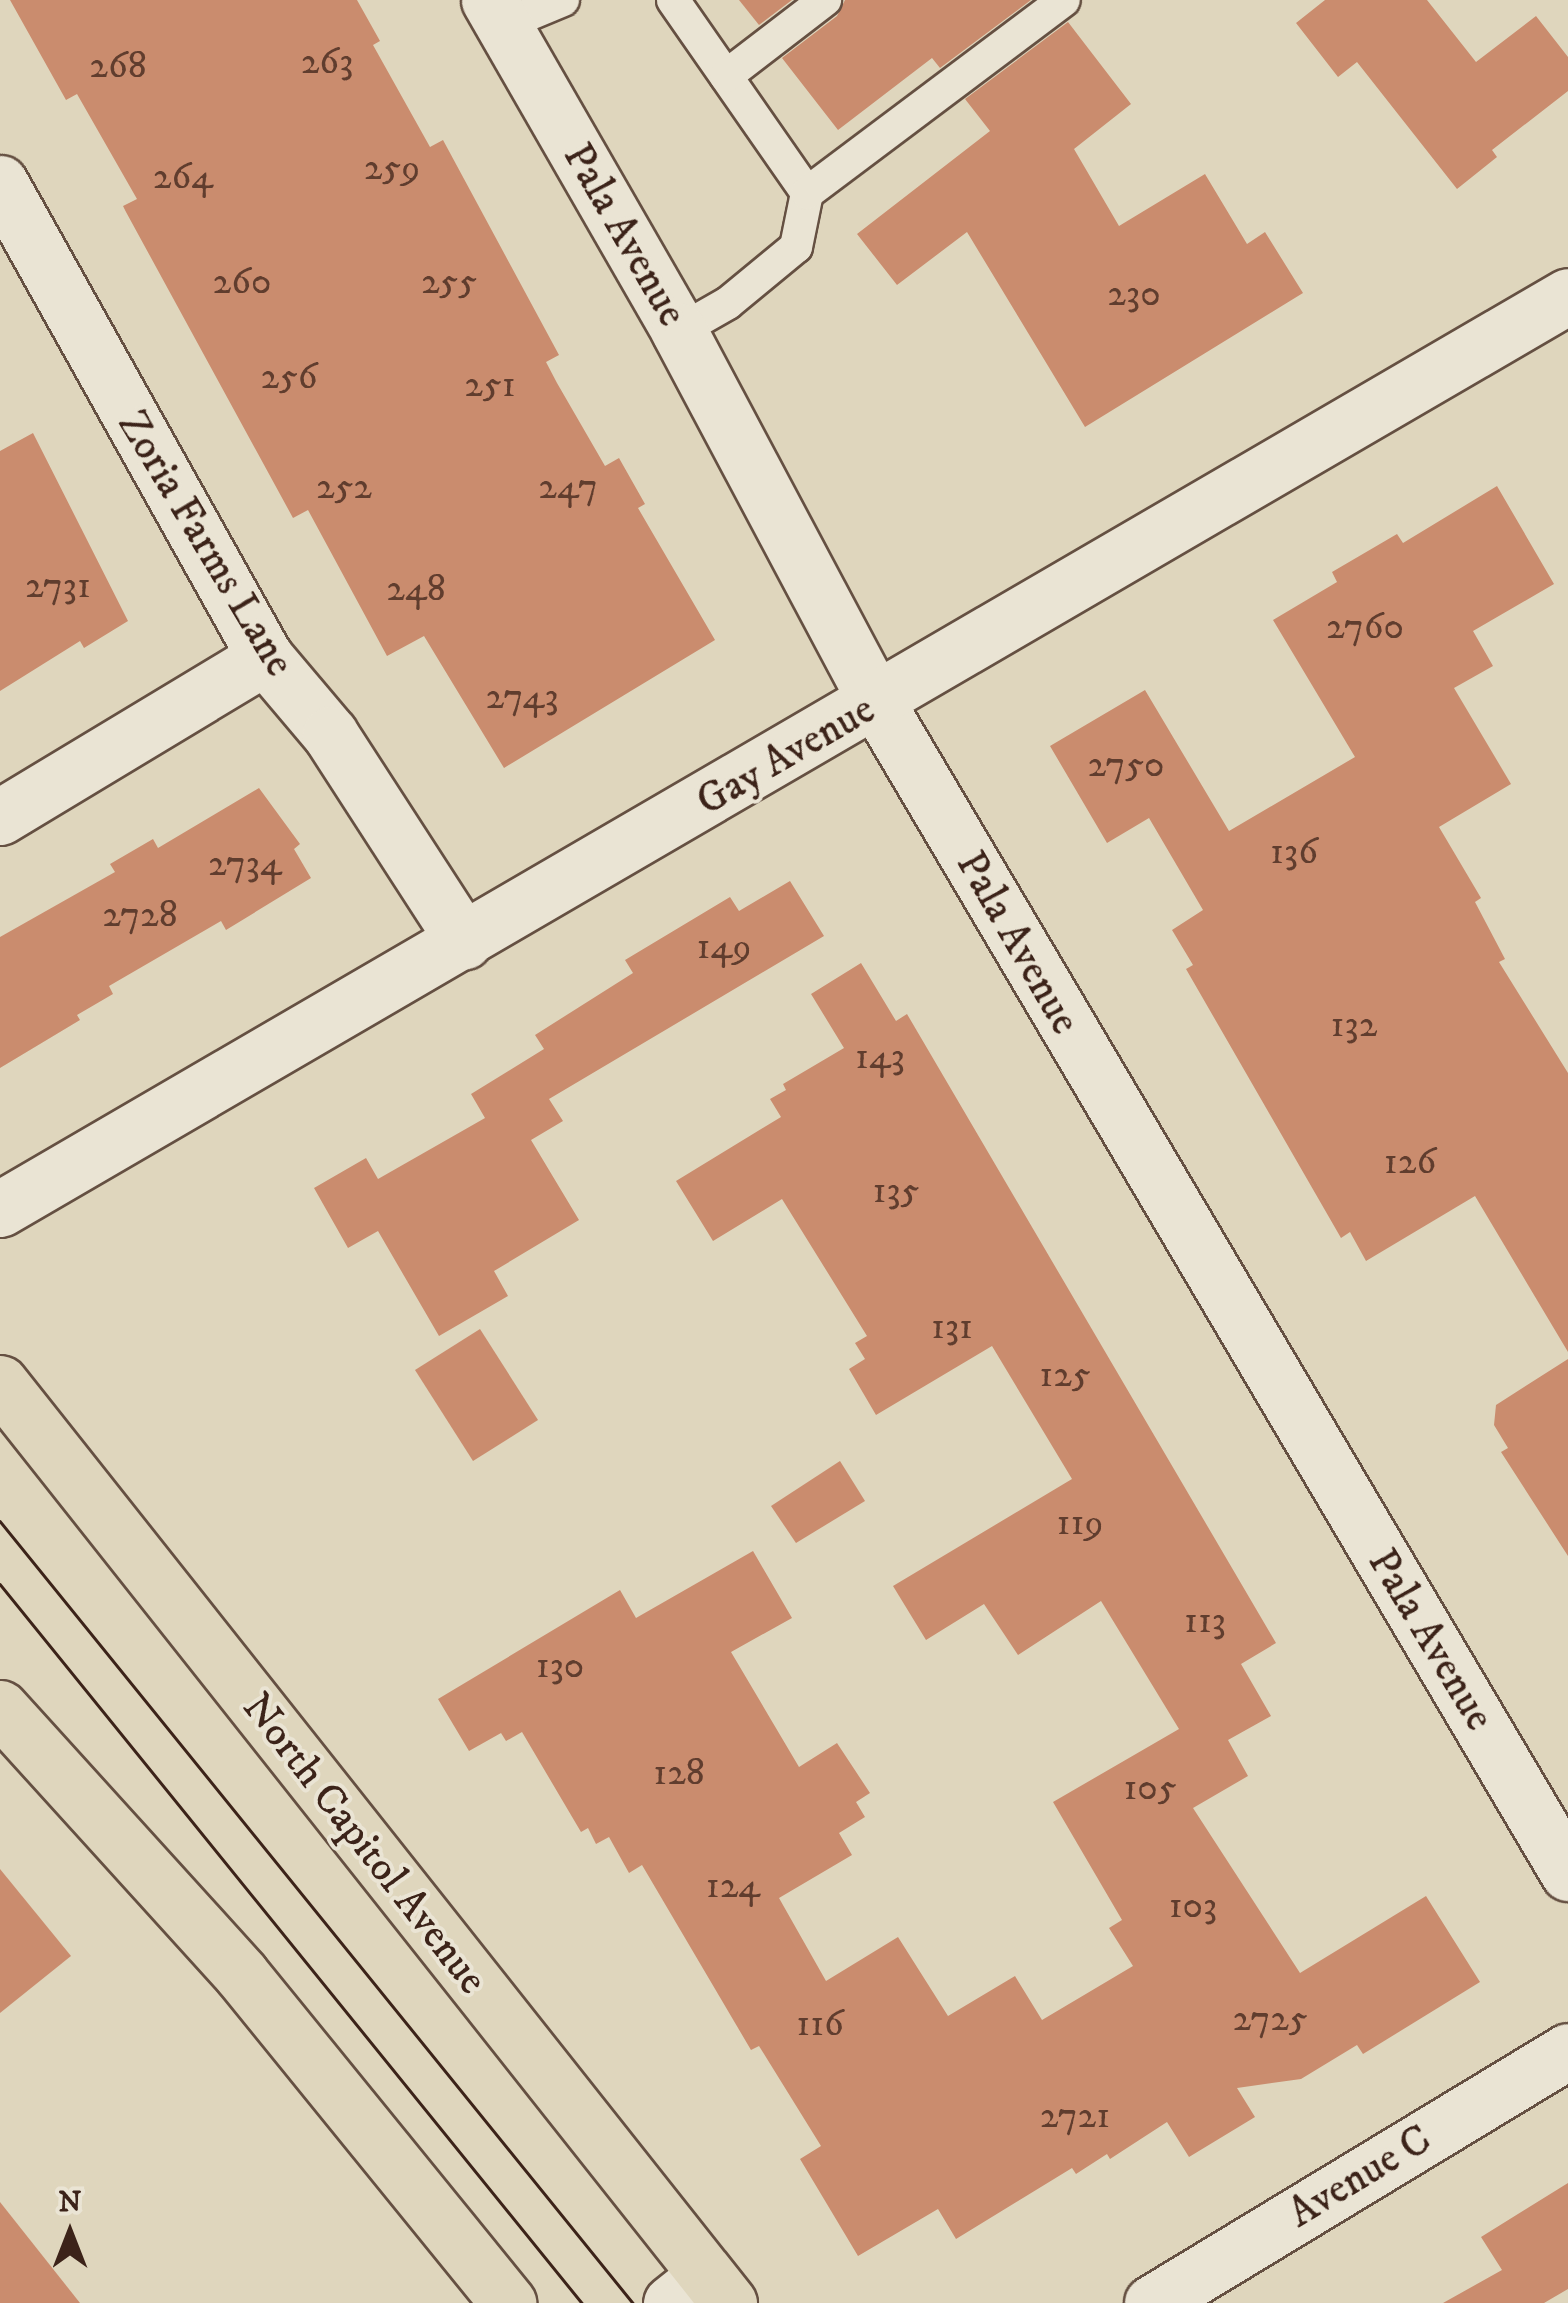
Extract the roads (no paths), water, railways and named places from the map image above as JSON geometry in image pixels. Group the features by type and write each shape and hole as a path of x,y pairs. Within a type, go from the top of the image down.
{"main road":[{"name":"North Capitol Avenue","path":"0,1384 701,2294"},
{"path":"0,1708 241,1974 508,2303"}],"street":[{"name":"Pala Avenue","path":"496,12 680,331 877,703 1568,1872"},
{"name":"Zoria Farms Lane","path":"0,183 264,658 330,734 464,942"},
{"name":"Gay Avenue","path":"0,1210 877,703 1568,296"},
{"path":"0,817 264,658"},
{"name":"Avenue C","path":"1152,2303 1568,2051"}],"lane":[{"path":"496,12 563,0"},
{"path":"673,0 807,193"},
{"path":"726,76 825,0"},
{"path":"680,331 728,303 796,247 807,193 1064,0"}],"tram line":[{"path":"0,1521 633,2303"},
{"path":"0,1584 582,2303"}]}
